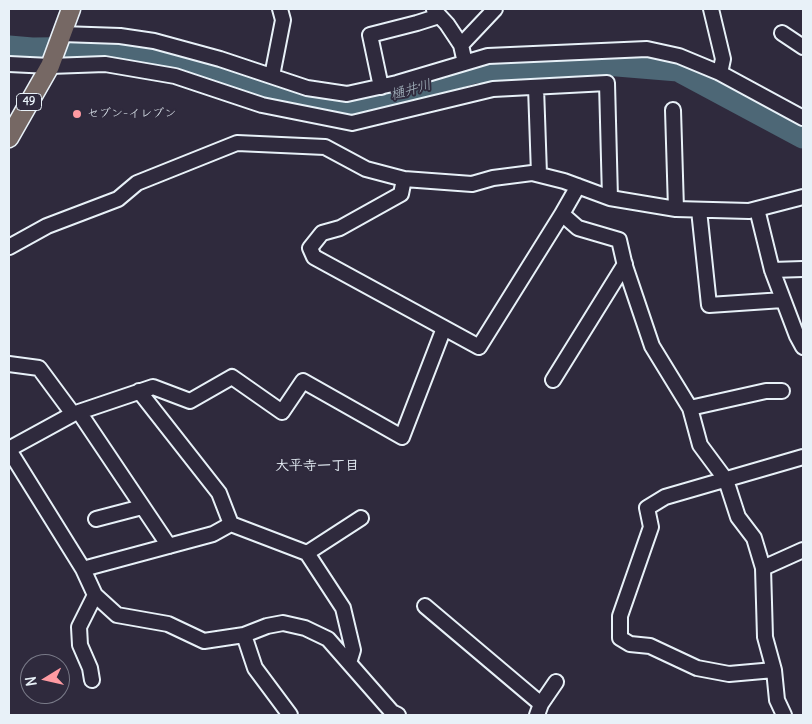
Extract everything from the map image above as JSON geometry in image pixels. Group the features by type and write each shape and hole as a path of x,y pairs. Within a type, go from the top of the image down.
{"main road":[{"name":"49","path":"9,138 50,66 71,9"}],"street":[{"path":"272,76 283,20 280,9"},
{"path":"461,45 495,9"},
{"path":"711,9 724,59 720,72"},
{"path":"381,86 370,35 417,23 436,12 447,24 461,45 465,62"},
{"path":"782,33 803,48"},
{"path":"62,34 120,36 154,41 220,58 307,88 348,94 488,56 647,49 679,56 720,72 803,118"},
{"path":"9,64 50,66 105,64 175,76 262,105 352,123 493,89 607,83 610,198"},
{"path":"536,87 539,174"},
{"path":"674,110 676,209"},
{"path":"9,247 47,226 118,199 137,183 237,143 325,147 366,169 404,179 472,184 493,178 532,173 539,174 610,198 676,209 749,211 803,197"},
{"path":"404,179 401,194 340,228 322,233 310,248 314,257 480,347 578,186"},
{"path":"756,209 772,270 803,347"},
{"path":"699,210 709,305 783,300"},
{"path":"562,214 578,228 620,240 625,264 652,346 690,408 700,445 726,480 738,517 754,538 763,568 765,637 774,670 777,700 784,715"},
{"path":"553,380 625,264"},
{"path":"772,270 803,269"},
{"path":"398,715 392,712 328,639 306,628 283,623 267,626 244,635 204,642 168,624 116,615 95,595 83,569 9,450 76,413 140,391 153,387 190,401 232,377 282,412 303,381 402,438 444,328"},
{"path":"9,364 38,368 76,413 169,546"},
{"path":"140,391 219,493 230,524 306,553 343,608 353,650 349,664"},
{"path":"690,408 766,391 782,391"},
{"path":"774,670 730,674 697,668 650,646 630,644 620,638 620,616 651,528 647,508 665,497 803,457"},
{"path":"96,518 142,507"},
{"path":"306,553 360,518"},
{"path":"83,569 213,534 230,524"},
{"path":"763,568 803,550"},
{"path":"92,680 90,668 80,645 79,627 95,595"},
{"path":"425,606 539,710 556,682"},
{"path":"244,635 255,668 290,715"}],"waterway":[{"name":"樋井川","path":"9,48 32,50 115,49 285,97 350,107 474,71 605,63 678,69 803,136"}],"place":[{"name":"セブン-イレブン","path":"77,114"}],"district":[{"name":"大平寺一丁目","path":"317,466"}]}
